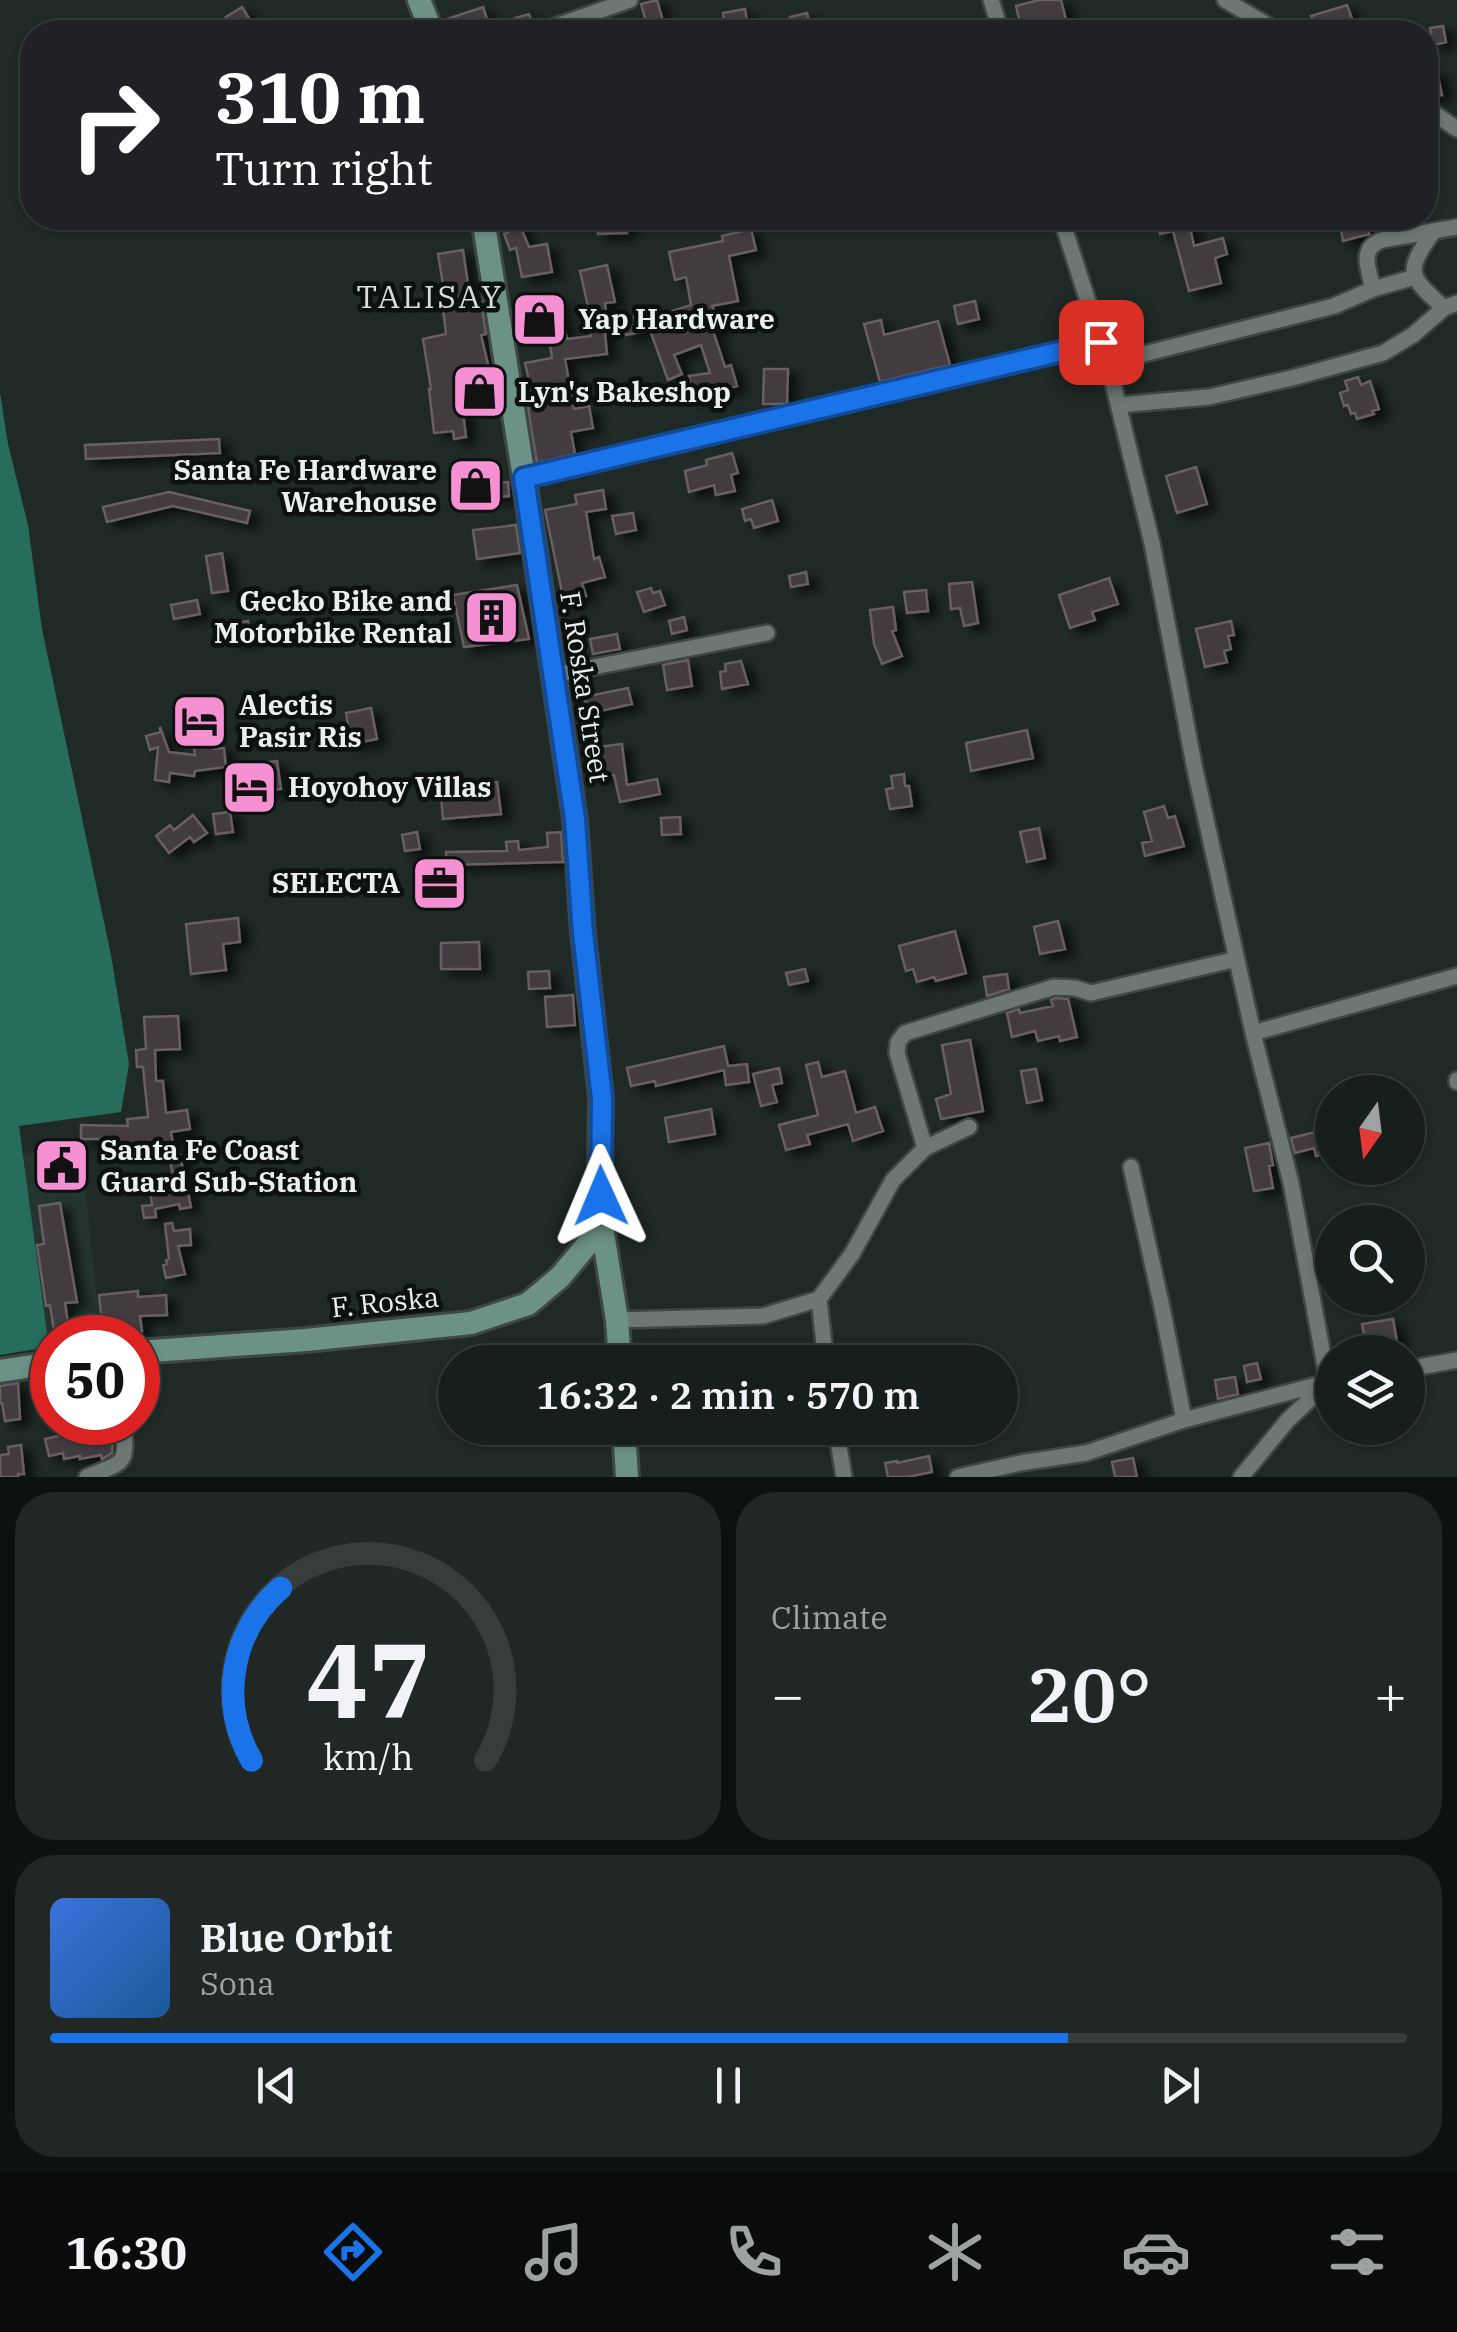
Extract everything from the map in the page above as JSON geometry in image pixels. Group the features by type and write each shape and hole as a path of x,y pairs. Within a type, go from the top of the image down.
{"main road":[{"name":"F. Roska Street","path":"484,230 575,819 583,933 602,1098 602,1228 619,1345"},
{"name":"F. Roska","path":"160,1350 471,1324 528,1304 560,1277 602,1228"},
{"path":"0,1371 30,1366"},
{"path":"625,1445 627,1477"}],"street":[{"path":"573,20 630,0"},
{"path":"1225,0 1259,20"},
{"path":"1373,289 1368,260 1372,244 1457,227"},
{"path":"1065,230 1108,363 1152,542 1194,764 1290,1183 1321,1335"},
{"path":"1118,405 1209,397 1382,354 1451,305 1419,285 1414,277 1416,256 1433,232"},
{"path":"1108,363 1334,306 1414,277"},
{"path":"524,478 1101,342"},
{"path":"554,675 767,634"},
{"path":"924,1148 898,1053 898,1042 905,1033 1054,987 1091,993 1237,959"},
{"path":"1253,1032 1457,976"},
{"path":"617,1320 763,1316 820,1299 852,1254 893,1180 924,1148 969,1128"},
{"path":"1131,1167 1184,1420"},
{"path":"820,1299 824,1345"},
{"path":"1425,1366 1457,1360"},
{"path":"958,1477 1086,1452 1184,1420 1315,1386"},
{"path":"1241,1477 1288,1420 1315,1396"},
{"path":"87,1477 116,1466 124,1459 125,1445"},
{"path":"839,1445 844,1477"}],"shaded area":[{"path":"0,393 28,525 42,629 111,955 129,1064 121,1112 19,1126 45,1315 30,1315 30,1350 0,1355"},
{"path":"81,1148 99,1315 45,1315 23,1153"}],"building":[{"path":"657,0 663,20 646,20 641,4"},
{"path":"1061,0 1066,20 1019,20 1016,6"},
{"path":"1347,5 1353,20 1312,20 1311,16"},
{"path":"242,7 250,20 228,20 226,17"},
{"path":"483,7 487,20 447,20"},
{"path":"745,9 747,20 724,20 723,13"},
{"path":"807,13 809,20 790,20"},
{"path":"1443,26 1446,42 1438,44 1438,27"},
{"path":"522,230 529,247 547,244 552,272 522,277 516,248 510,250 504,234"},
{"path":"598,230 627,230 627,233 598,234"},
{"path":"751,230 756,250 729,256 738,301 712,306 721,328 713,331 725,367 731,365 737,386 693,399 689,376 710,373 701,345 674,355 682,374 668,380 650,330 626,335 624,327 636,324 634,317 648,315 649,319 691,305 686,277 675,280 669,252 723,241 722,236"},
{"path":"1159,230 1191,230 1194,246 1223,238 1227,254 1215,258 1221,283 1189,291 1173,231 1160,234"},
{"path":"1341,230 1368,230 1369,234 1343,241"},
{"path":"463,250 471,304 481,302 486,334 481,335 496,398 462,402 466,437 454,439 453,431 434,433 423,339 446,334 443,309 447,309 438,254"},
{"path":"607,265 615,302 605,303 607,354 565,359 574,409 589,406 593,428 571,432 575,454 537,463 528,408 535,407 525,363 552,358 547,326 518,333 514,315 558,299 567,339 591,336 580,271"},
{"path":"975,301 979,319 958,324 954,306"},
{"path":"1126,313 1135,345 1115,350 1105,318"},
{"path":"881,320 884,335 938,321 950,365 880,382 864,324"},
{"path":"764,369 788,369 787,404 763,404"},
{"path":"1358,377 1361,385 1370,381 1379,409 1357,419 1348,405 1344,406 1340,393 1348,390 1345,381"},
{"path":"219,439 220,453 86,459 85,445"},
{"path":"732,453 738,473 731,475 735,491 716,495 714,485 689,492 685,471"},
{"path":"1196,467 1207,504 1177,513 1166,476"},
{"path":"508,482 509,496 485,498 484,484"},
{"path":"603,490 606,509 586,512 594,559 599,557 605,577 582,583 586,596 564,602 545,510 577,504 575,495"},
{"path":"169,492 250,511 247,523 173,506 107,522 103,507"},
{"path":"772,500 778,521 754,528 751,519 745,521 742,509"},
{"path":"633,513 636,530 616,534 612,516"},
{"path":"516,525 520,553 477,559 473,530"},
{"path":"222,553 228,591 212,593 206,556"},
{"path":"806,572 808,584 791,587 789,576"},
{"path":"1109,578 1118,604 1092,612 1095,620 1070,628 1059,595"},
{"path":"972,582 978,623 964,626 960,608 951,609 949,584"},
{"name":"Gecko Bike and Motorbike Rental","path":"517,585 529,639 464,647 453,595"},
{"path":"651,588 653,593 660,591 665,605 644,612 637,592"},
{"path":"926,590 928,611 907,613 904,592"},
{"path":"197,600 200,614 174,619 171,605"},
{"path":"893,607 896,630 892,631 902,656 882,664 874,644 870,610"},
{"path":"684,617 687,630 672,634 669,621"},
{"path":"248,621 251,638 232,641 229,624"},
{"path":"1231,621 1234,635 1228,636 1231,649 1224,651 1227,662 1205,667 1196,629"},
{"path":"617,634 620,649 593,654 590,639"},
{"path":"688,660 692,686 667,690 663,665"},
{"path":"741,661 748,684 722,689 720,672 726,671 725,664"},
{"path":"628,688 632,704 599,714 583,709 588,694"},
{"path":"207,704 214,749 224,748 226,767 195,771 194,776 170,773 169,782 155,780 158,747 150,750 146,736 160,732 160,727 169,752 195,755 187,707"},
{"path":"371,708 377,739 351,744 346,713"},
{"path":"1027,730 1033,758 971,771 966,743"},
{"path":"622,744 627,785 657,779 660,794 620,802 614,775 594,777 591,748"},
{"path":"277,761 281,789 245,794 241,766"},
{"path":"904,774 912,806 890,809 886,789 893,788 891,776"},
{"path":"497,782 501,814 443,819 440,785"},
{"path":"1164,806 1168,818 1175,816 1184,846 1145,856 1142,843 1152,841 1144,812"},
{"path":"230,812 233,832 216,834 213,814"},
{"path":"193,815 207,833 194,842 190,837 169,853 156,836 170,825 174,830"},
{"path":"680,817 681,834 662,835 661,818"},
{"path":"1039,828 1045,858 1027,862 1020,832"},
{"path":"417,832 420,849 405,851 402,835"},
{"path":"561,832 563,862 447,865 446,852 507,851 506,842 518,841 519,850 548,847 547,833"},
{"path":"238,918 240,942 223,944 226,970 191,974 186,924"},
{"path":"1058,921 1065,949 1040,954 1034,927"},
{"path":"955,931 966,973 917,982 913,969 906,971 899,946"},
{"path":"479,942 480,969 441,969 441,943"},
{"path":"805,969 808,981 789,985 786,973"},
{"path":"549,971 550,988 529,989 528,972"},
{"path":"1007,974 1009,989 987,996 984,977"},
{"path":"573,995 575,1025 547,1027 545,997"},
{"path":"1068,999 1077,1037 1038,1041 1035,1031 1012,1037 1007,1013 1053,1006 1051,1000"},
{"path":"178,1016 180,1049 155,1050 156,1081 163,1081 166,1113 187,1110 190,1129 171,1132 174,1151 179,1150 191,1207 180,1209 179,1204 155,1209 156,1217 144,1218 142,1206 152,1205 150,1189 175,1185 169,1157 160,1158 158,1148 104,1152 104,1139 81,1139 81,1125 128,1126 127,1119 148,1117 143,1067 137,1067 136,1050 146,1049 144,1017"},
{"path":"970,1040 983,1111 941,1119 936,1099 951,1094 942,1045"},
{"path":"724,1046 728,1066 747,1064 749,1082 726,1085 724,1070 656,1086 655,1081 631,1086 627,1068"},
{"path":"818,1062 822,1077 845,1071 856,1113 875,1107 883,1131 853,1141 848,1124 807,1135 810,1144 786,1150 779,1125 818,1115 806,1065"},
{"path":"779,1068 782,1083 772,1085 777,1102 761,1106 753,1074"},
{"path":"1036,1069 1042,1100 1027,1103 1021,1071"},
{"path":"711,1109 715,1134 669,1142 665,1118"},
{"path":"1315,1132 1315,1152 1314,1148 1295,1153 1291,1138"},
{"path":"1269,1143 1273,1188 1254,1191 1245,1148"},
{"name":"Santa Fe Coast Guard Sub-Station","path":"69,1157 71,1172 52,1175 50,1160"},
{"path":"60,1203 77,1302 65,1303 67,1315 52,1315 50,1305 46,1306 37,1245 44,1244 39,1206"},
{"path":"172,1223 174,1231 190,1229 191,1245 178,1246 185,1274 166,1278 163,1265 169,1259 165,1224"},
{"path":"138,1291 138,1297 166,1295 167,1315 101,1315 99,1295"},
{"path":"1393,1319 1396,1335 1364,1335 1362,1324"},
{"path":"1257,1363 1261,1379 1247,1382 1244,1366"},
{"path":"1235,1377 1238,1394 1218,1399 1215,1380"},
{"path":"18,1383 20,1419 5,1421 0,1386"},
{"path":"21,1445 24,1474 0,1477 0,1455 9,1454 8,1447"},
{"path":"46,1445 112,1445 112,1453 102,1459 101,1455 80,1459 64,1459 63,1453 49,1456"},
{"path":"929,1456 932,1472 888,1477 885,1463"},
{"path":"1133,1458 1137,1477 1115,1477 1112,1462"}],"place":[{"name":"Yap Hardware","path":"539,319"},
{"name":"Lyn's Bakeshop","path":"479,392"},
{"name":"Santa Fe Hardware Warehouse","path":"476,486"},
{"name":"Gecko Bike and Motorbike Rental","path":"491,617"},
{"name":"Alectis Pasir Ris","path":"200,721"},
{"name":"Hoyohoy Villas","path":"249,787"},
{"name":"SELECTA","path":"439,883"},
{"name":"Santa Fe Coast Guard Sub-Station","path":"61,1166"}],"district":[{"name":"TALISAY","path":"430,297"}],"route":[{"path":"601,1196 602,1098 583,933 575,819 524,478 1101,342"}]}
